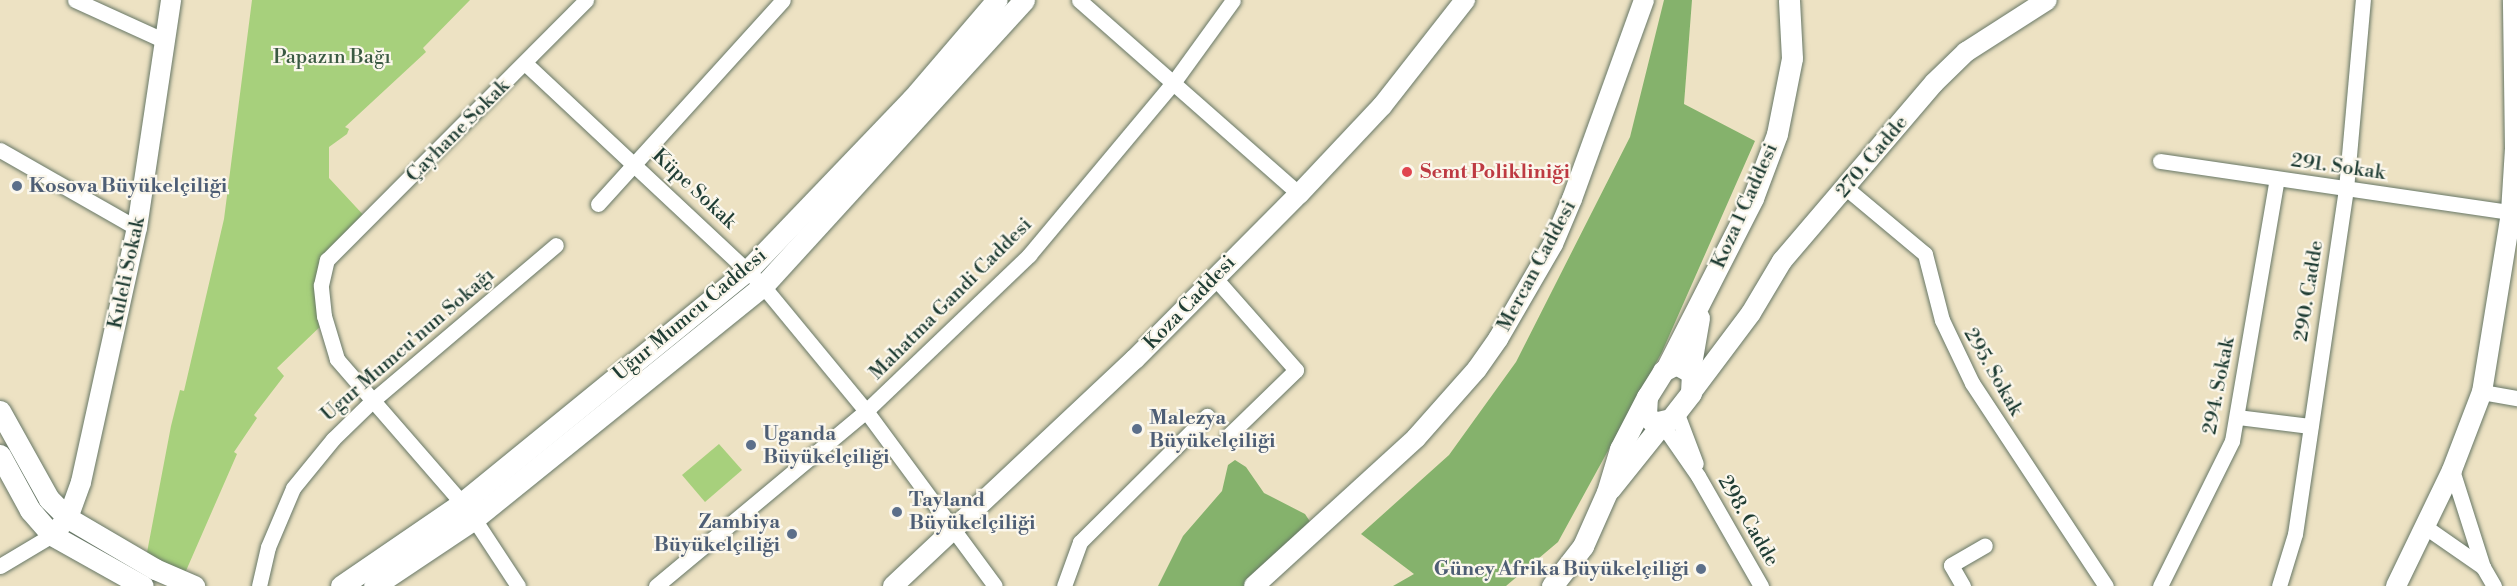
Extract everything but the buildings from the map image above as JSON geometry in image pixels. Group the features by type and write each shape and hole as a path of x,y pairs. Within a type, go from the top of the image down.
{"main road":[{"name":"Uğur Mumcu Caddesi","path":"341,586 468,511 748,270 912,99 998,0"},
{"name":"Uğur Mumcu Caddesi","path":"374,586 468,511 763,286 1024,0"},
{"name":"Koza 1 Caddesi","path":"1667,367 1753,198 1777,134 1788,95 1792,58 1789,0"},
{"path":"1691,393 1694,381 1690,370 1700,302"},
{"path":"1667,367 1676,364 1690,370"},
{"name":"270. Cadde","path":"1552,586 1583,546 1607,492 1620,449 1647,397 1667,367"},
{"name":"270. Cadde","path":"1607,492 1691,393"},
{"path":"1647,397 1647,418 1670,419"},
{"path":"0,411 49,499 68,518 155,569 194,586"},
{"path":"0,455 30,510 52,535 143,586"}],"street":[{"path":"75,0 165,41"},
{"name":"Kuleli Sokak","path":"52,535 68,518 81,482 137,228 171,0"},
{"name":"Çayhane Sokak","path":"372,400 337,359 324,316 321,285 327,260 526,64 586,0"},
{"path":"598,204 783,0"},
{"path":"1079,0 1299,194"},
{"name":"Mahatma Gandi Caddesi","path":"656,586 866,411 1029,255 1173,83 1233,0"},
{"name":"Koza Caddesi","path":"893,586 954,526 1135,358 1299,194 1382,106 1465,0"},
{"name":"Mercan Caddesi","path":"1254,586 1416,438 1477,369 1498,339 1548,254 1572,199 1644,0"},
{"name":"270. Cadde","path":"1691,393 1728,344 1782,261 1951,65 2047,0"},
{"name":"290. Cadde","path":"2280,586 2295,534 2346,189 2363,0"},
{"path":"2396,586 2452,470 2482,393 2511,212 2516,149 2515,9"},
{"name":"Küpe Sokak","path":"526,64 636,164 763,286 866,411 954,526 995,586"},
{"path":"0,150 137,228"},
{"name":"291. Sokak","path":"2160,161 2511,212"},
{"name":"294. Sokak","path":"2160,586 2232,441 2238,417 2277,179"},
{"name":"295. Sokak","path":"1846,188 1925,254 1942,320 1972,382 2106,586"},
{"name":"Ugur Mumcu'nun Sokağı","path":"259,586 268,547 294,488 333,439 372,400 556,245"},
{"path":"1214,277 1296,370 1228,436"},
{"path":"1693,349 1698,356 1708,358 1728,344"},
{"path":"2482,393 2517,398"},
{"path":"372,400 468,511 518,586"},
{"path":"1064,586 1080,542 1207,416"},
{"path":"2238,417 2310,426"},
{"name":"298. Cadde","path":"1670,419 1698,476 1761,586"},
{"path":"2452,470 2483,567 2494,586"},
{"path":"2424,526 2483,567"},
{"path":"0,566 52,535"},
{"path":"1962,586 1951,565 1985,545"}],"green space":[{"name":"Papazın Bağı","path":"252,0 470,0 423,48 426,52 345,127 349,129 347,134 329,147 329,178 368,220 327,260 326,321 277,368 284,376 254,415 257,418 234,452 237,454 182,580 145,563 171,426 180,390 184,391 224,219"},
{"path":"1664,0 1692,0 1684,104 1755,141 1662,352 1558,542 1506,586 1393,586 1414,574 1361,534 1449,455 1516,362 1630,137"},
{"path":"719,444 742,470 705,502 682,475"},
{"path":"1235,460 1246,467 1264,493 1305,514 1313,526 1254,586 1158,586 1183,536 1222,491 1228,465"}],"place":[{"name":"Semt Polikliniği","path":"1407,172"},
{"name":"Kosova Büyükelçiliği","path":"17,186"},
{"name":"Malezya Büyükelçiliği","path":"1137,429"},
{"name":"Uganda Büyükelçiliği","path":"751,445"},
{"name":"Tayland Büyükelçiliği","path":"897,512"},
{"name":"Zambiya Büyükelçiliği","path":"792,534"},
{"name":"Güney Afrika Büyükelçiliği","path":"1701,569"}]}
